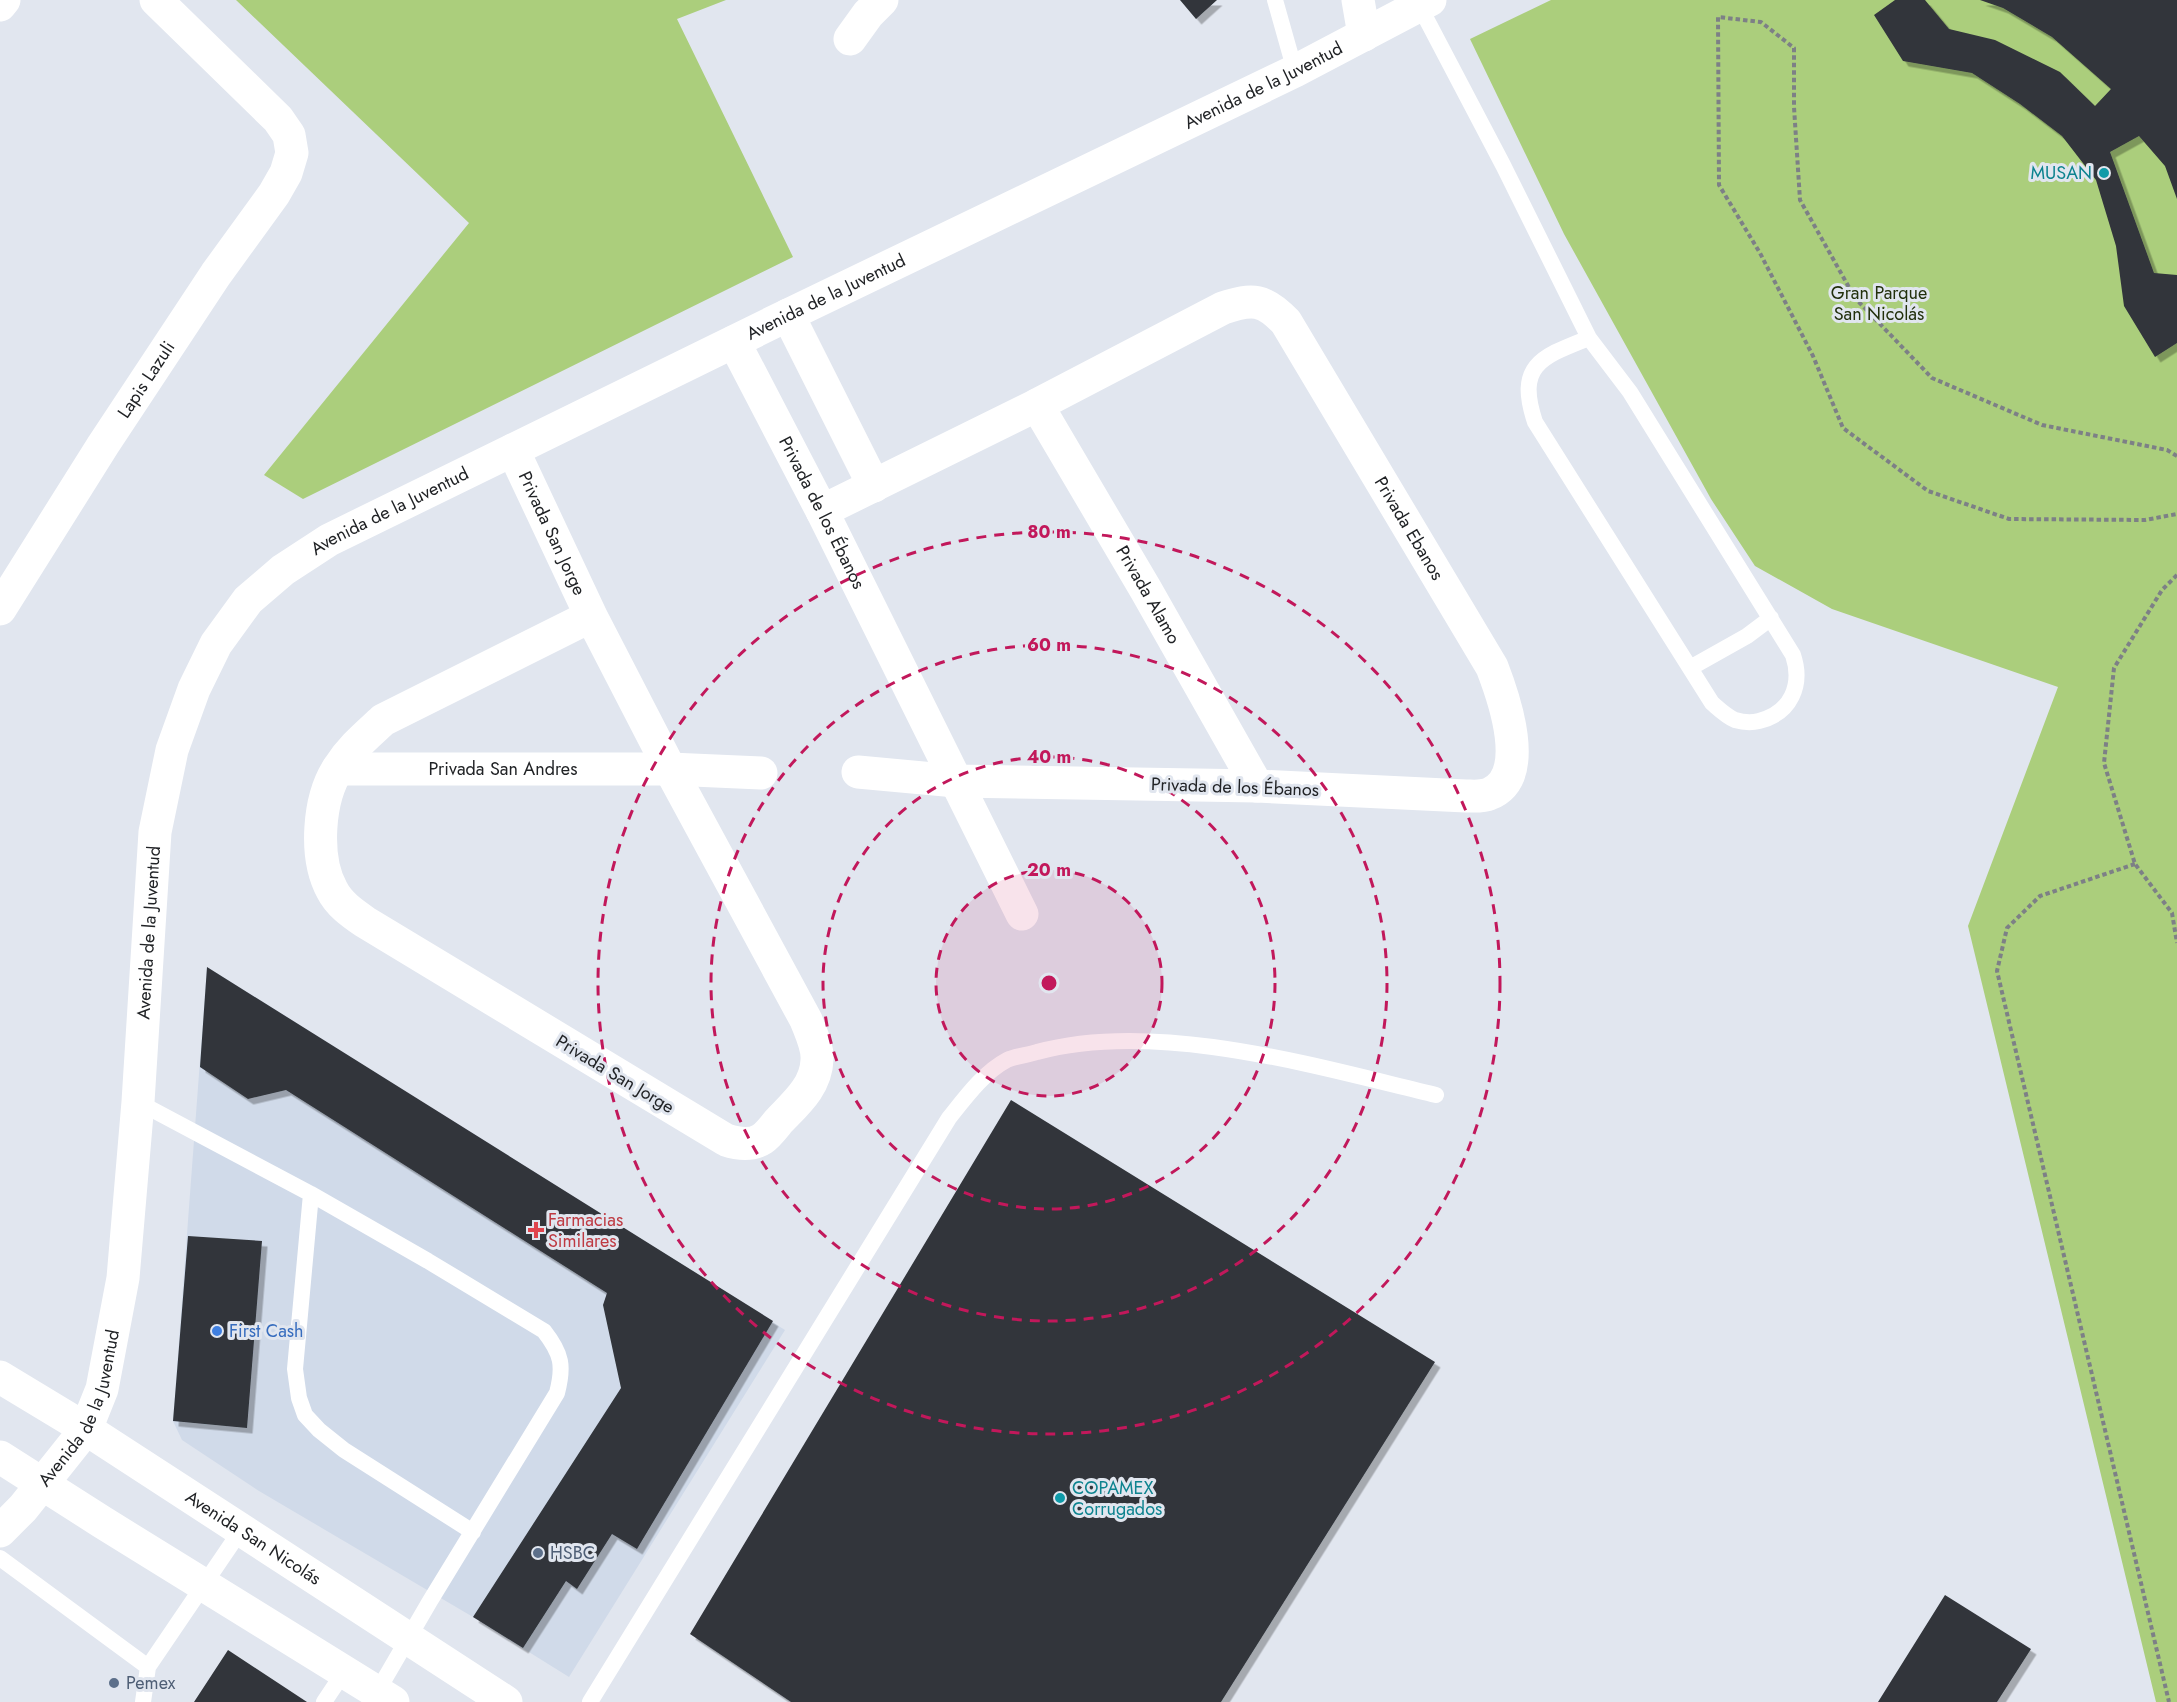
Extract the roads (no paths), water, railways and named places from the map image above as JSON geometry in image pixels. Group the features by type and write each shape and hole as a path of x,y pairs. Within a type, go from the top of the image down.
{"street":[{"path":"0,5 4,0"},
{"name":"Lapis Lazuli","path":"0,609 103,445 216,274 274,194 286,173 292,153 289,135 278,119 156,0"},
{"path":"850,39 868,14 882,0"},
{"path":"1358,0 1364,35"},
{"name":"Avenida de la Juventud","path":"0,1531 24,1508 86,1429 102,1389 123,1278 138,1102 154,832 172,750 194,689 216,644 248,600 282,570 329,540 788,315 1295,71 1424,3"},
{"name":"Privada Ebanos","path":"1037,405 1223,308 1243,301 1260,302 1275,310 1286,322 1492,667 1506,702 1511,732 1511,762 1508,777"},
{"path":"788,315 874,486"},
{"name":"Privada de los Ébanos","path":"734,342 822,511 1022,914"},
{"path":"822,511 1037,405"},
{"name":"Privada Alamo","path":"1037,405 1257,786"},
{"name":"Privada San Jorge","path":"513,450 591,615 670,769 806,1020 814,1041 818,1060 805,1094 762,1139 750,1143 738,1144 726,1140 520,1017 345,908 332,891 324,871 320,825 326,797 338,769 358,742 383,720 591,615"},
{"name":"Privada San Andres","path":"338,769 670,769"},
{"path":"670,769 761,773"},
{"name":"Privada de los Ébanos","path":"858,772 956,781 1257,786 1466,796 1488,795 1500,788 1508,777"},
{"name":"Avenida San Nicolás","path":"0,1377 86,1429 506,1702"},
{"path":"0,1457 385,1697"}],"lane":[{"path":"1275,0 1295,71"},
{"path":"1424,3 1589,338 1630,392 1793,655 1797,668 1796,685 1791,698 1783,709 1768,718 1752,722 1737,720 1722,712 1712,703 1535,422 1528,401 1528,386 1532,372 1542,360 1557,351 1589,338"},
{"path":"1690,668 1747,636 1771,618"},
{"path":"590,1702 949,1118 975,1085 1007,1060 1060,1046 1127,1041 1205,1046 1320,1067 1436,1095"},
{"path":"138,1102 311,1194 544,1331 554,1344 560,1358 562,1375 557,1393 429,1601 408,1640 385,1697"},
{"path":"311,1194 295,1370 299,1398 305,1415 319,1430 344,1450 473,1532"},
{"path":"143,1702 148,1667 241,1530"},
{"path":"0,1558 148,1667"},
{"path":"324,1702 344,1672"}],"place":[{"name":"MUSAN","path":"2104,173"},
{"name":"Farmacias Similares","path":"536,1230"},
{"name":"First Cash","path":"217,1331"},
{"name":"COPAMEX Corrugados","path":"1060,1498"},
{"name":"HSBC","path":"538,1553"},
{"name":"Pemex","path":"114,1683"}],"park label":[{"name":"Gran Parque San Nicolás","path":"1879,303"}]}
